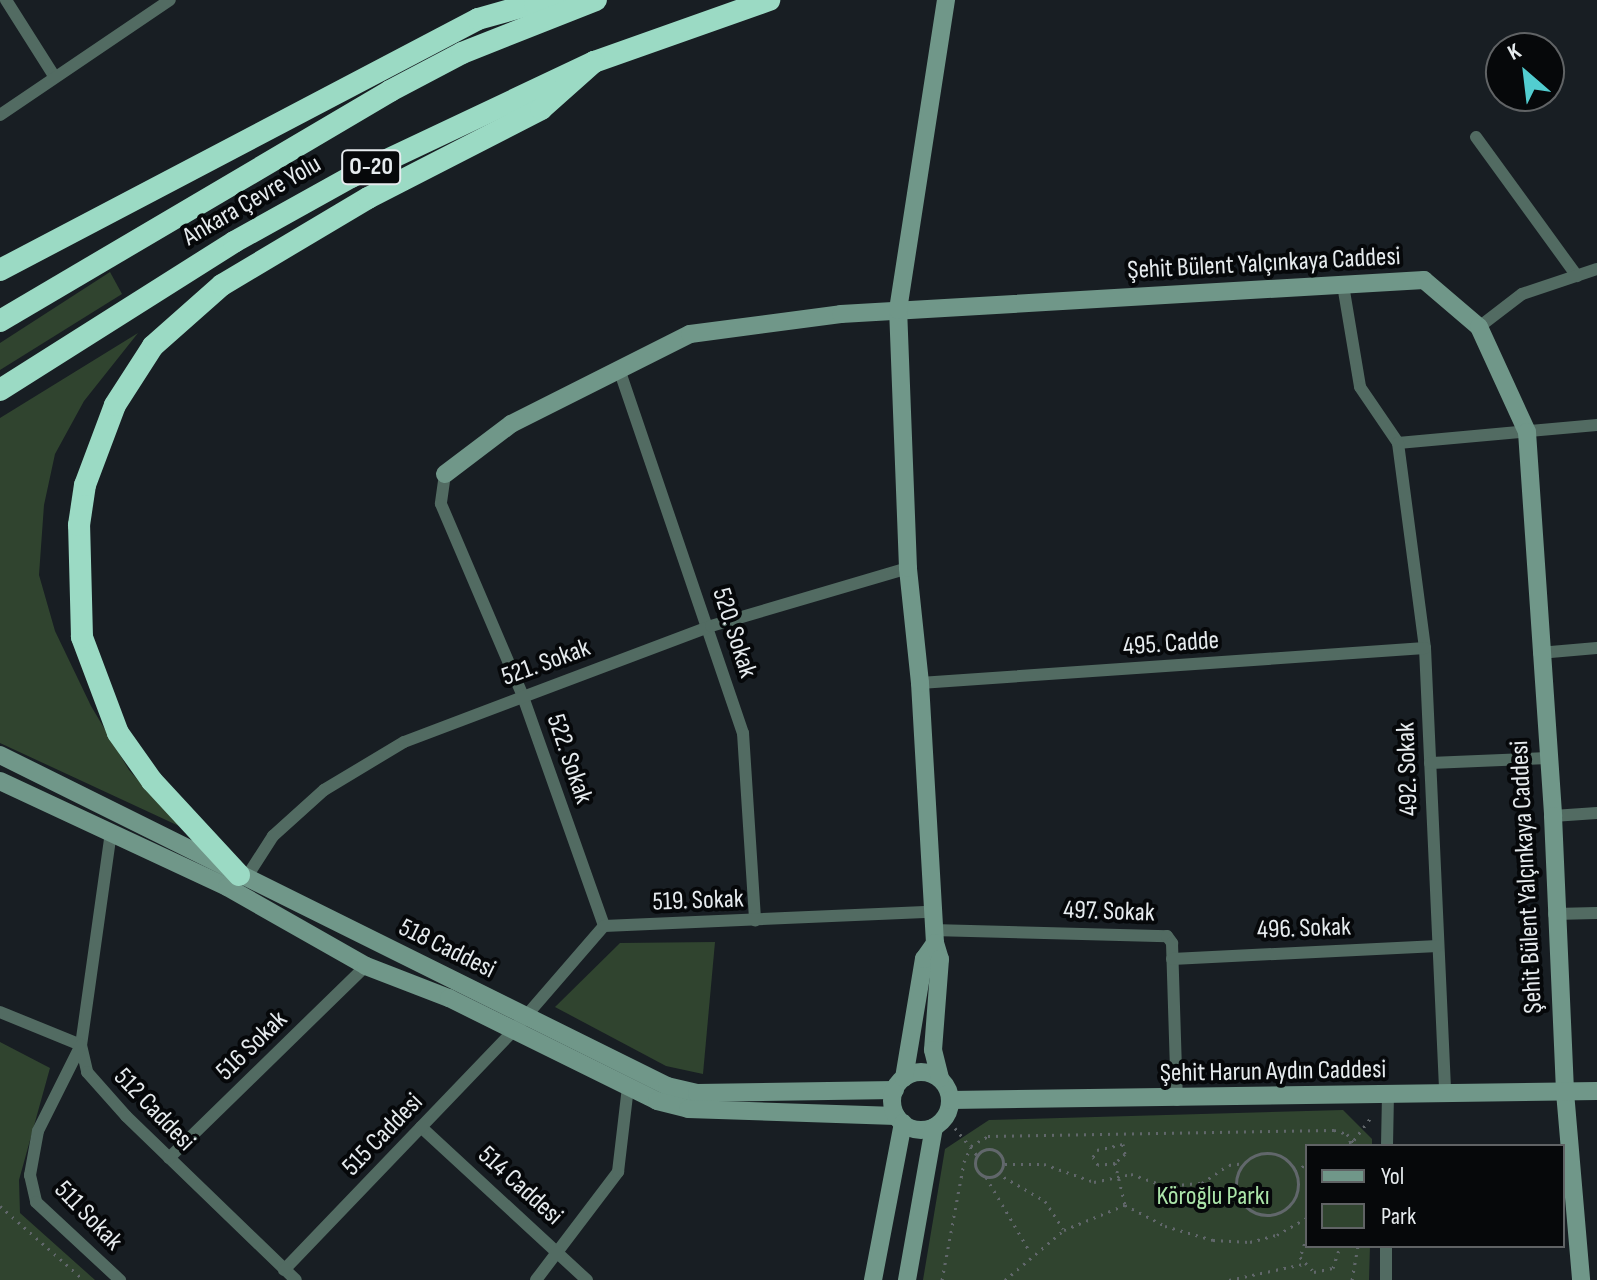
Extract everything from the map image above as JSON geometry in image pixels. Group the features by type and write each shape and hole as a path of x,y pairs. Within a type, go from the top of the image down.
{"highway":[{"path":"0,270 478,19 535,3 580,0"},
{"name":"Ankara Çevre Yolu","path":"0,321 390,91 462,53 596,0"},
{"name":"Ankara Çevre Yolu","path":"0,390 234,242 351,177 594,62 769,0"},
{"path":"242,876 152,781 125,745 99,694 82,637 79,525 85,485 115,405 153,346 222,285 368,198 541,109 594,62"}],"street":[{"path":"6,0 54,76"},
{"path":"0,115 170,0"},
{"path":"907,1280 934,1127 948,1113 950,1100 933,1050 940,959 933,928 920,683 908,568 898,310 946,0"},
{"path":"1476,137 1577,276"},
{"path":"1479,327 1522,294 1597,269"},
{"name":"Şehit Bülent Yalçınkaya Caddesi","path":"445,474 511,424 690,334 898,310 1424,280 1479,327 1527,432 1539,653 1553,816 1554,914 1565,1092 1581,1280"},
{"path":"1343,285 1360,387 1398,443 1597,425"},
{"name":"520. Sokak","path":"619,369 711,626 743,733 755,921"},
{"name":"492. Sokak","path":"1398,443 1425,648 1445,1095"},
{"name":"522. Sokak","path":"445,474 441,504 522,694 604,926"},
{"name":"521. Sokak","path":"242,876 273,836 347,773 404,742 522,694 711,626 908,568"},
{"name":"495. Cadde","path":"920,683 1425,648"},
{"path":"1539,653 1597,648"},
{"name":"518 Caddesi","path":"0,755 681,1091 899,1084"},
{"path":"1430,763 1548,758"},
{"name":"518 Caddesi","path":"0,781 227,887 366,966 449,998 628,1087 688,1109 900,1120"},
{"path":"1553,816 1597,813"},
{"path":"0,1012 81,1045 111,832"},
{"path":"1554,914 1597,913"},
{"name":"519. Sokak","path":"604,926 755,921 933,928"},
{"path":"513,1031 604,926"},
{"path":"873,1280 900,1120 899,1084 933,928"},
{"name":"497. Sokak","path":"933,928 1160,934 1172,943 1177,1100"},
{"name":"496. Sokak","path":"1172,959 1438,946"},
{"name":"516 Sokak","path":"169,1158 366,966"},
{"name":"515 Caddesi","path":"284,1270 513,1031"},
{"name":"512 Caddesi","path":"81,1045 87,1072 169,1158 296,1280"},
{"name":"511 Sokak","path":"81,1045 38,1131 30,1175 36,1202 120,1280"},
{"path":"899,1084 922,1072 940,1078"},
{"path":"536,1280 560,1253 618,1172 628,1087"},
{"name":"Şehit Harun Aydın Caddesi","path":"950,1100 1177,1100 1597,1091"},
{"path":"1387,1144 1388,1096"},
{"path":"900,1120 916,1130 934,1127"},
{"name":"514 Caddesi","path":"421,1127 587,1280"},
{"path":"1386,1248 1386,1280"}],"path":[{"path":"1346,1144 1354,1140 1388,1096"},
{"path":"955,1128 977,1155"},
{"path":"942,1280 971,1146 988,1136 1334,1130 1354,1140 1355,1144"},
{"path":"1123,1144 1125,1154 1115,1163 1098,1165 1093,1157 1107,1145 1123,1144"},
{"path":"1005,1164 993,1149 977,1155 973,1164 986,1177 1031,1254"},
{"path":"986,1177 997,1173 1005,1164 1044,1164 1094,1182 1131,1174 1182,1185 1202,1183 1229,1165 1272,1154 1295,1171"},
{"path":"1115,1163 1125,1205 1165,1226 1213,1240 1250,1242 1277,1235 1305,1219"},
{"path":"1245,1163 1237,1192 1248,1209 1268,1216 1294,1201 1295,1171"},
{"path":"1295,1171 1305,1165"},
{"path":"997,1173 1045,1201 1064,1230"},
{"path":"1005,1280 1031,1254 1064,1230 1125,1205"},
{"path":"0,1206 84,1280"},
{"path":"1305,1240 1299,1250 1303,1264 1314,1272 1327,1271 1337,1263 1340,1248"},
{"path":"1352,1280 1358,1248"},
{"path":"1229,1280 1303,1264"}],"green space":[{"path":"110,272 122,294 0,370 0,343"},
{"path":"138,333 84,401 55,454 44,505 39,575 55,631 91,706 129,770 179,826 0,743 0,418"},
{"path":"715,942 703,1074 666,1066 555,1007 620,943"},
{"path":"0,1042 50,1068 19,1180 20,1213 95,1280 0,1280"},
{"name":"Köroğlu Parkı","path":"1343,1110 1372,1139 1372,1144 1305,1144 1305,1248 1370,1248 1369,1280 923,1280 945,1149 989,1120"}]}
